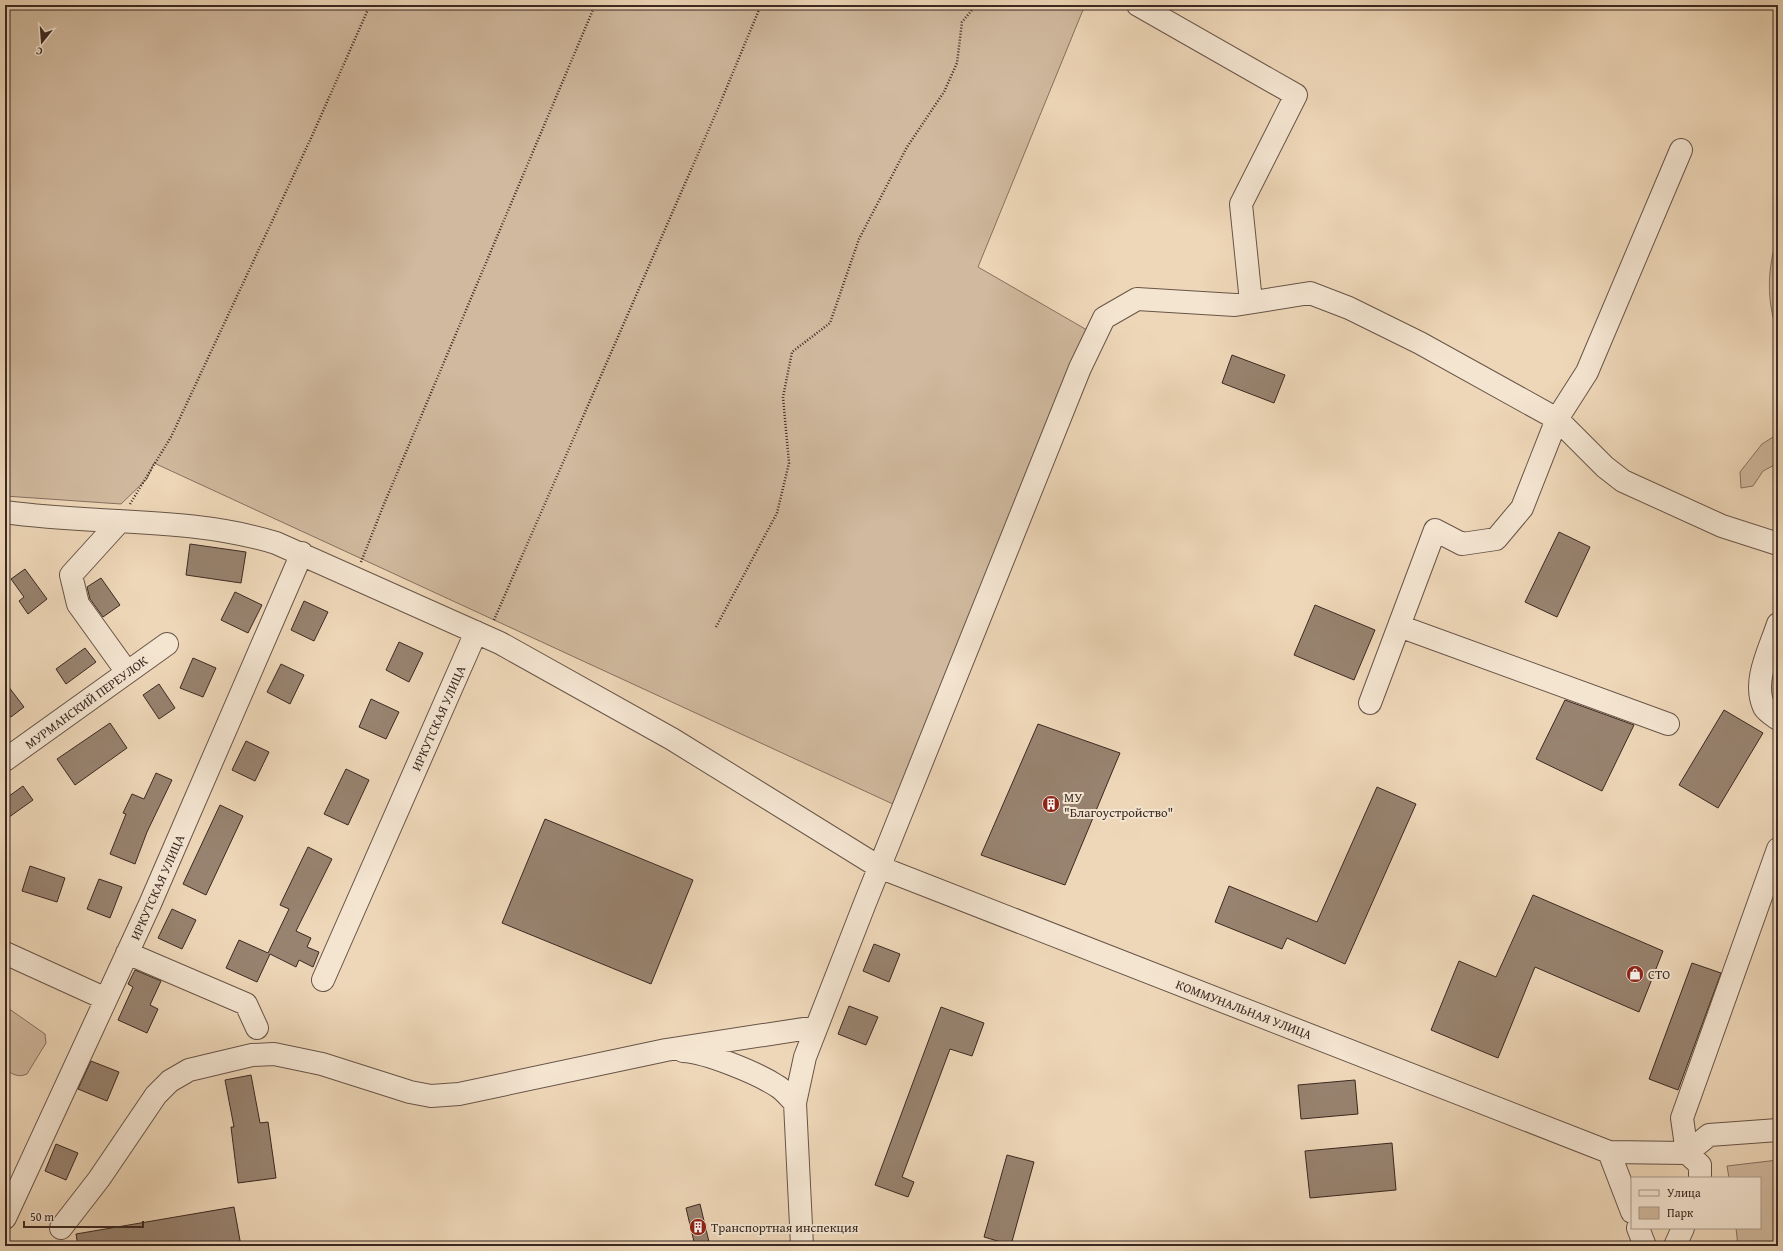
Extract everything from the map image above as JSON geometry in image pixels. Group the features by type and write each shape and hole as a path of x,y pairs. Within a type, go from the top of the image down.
{"street":[{"path":"1138,5 1296,95 1241,204 1251,302"},
{"path":"1370,703 1435,530 1462,544 1496,539 1522,508 1557,419 1587,372 1681,150"},
{"path":"802,1246 795,1103 805,1057 879,867 1080,368 1104,318 1138,299 1235,305 1310,293 1349,308 1420,343 1557,419 1605,467 1623,481 1722,526 1778,544"},
{"name":"КОММУНАЛЬНАЯ УЛИЦА","path":"5,512 36,516 193,526 251,535 302,553 481,635 672,740 879,867 1609,1152"},
{"path":"120,522 71,575 78,604 127,672"},
{"name":"ИРКУТСКАЯ УЛИЦА","path":"5,1218 127,953 302,553"},
{"path":"1778,624 1761,675 1760,696 1765,709 1778,719"},
{"path":"1399,626 1668,724"},
{"name":"ИРКУТСКАЯ УЛИЦА","path":"323,980 481,635"},
{"name":"МУРМАНСКИЙ ПЕРЕУЛОК","path":"7,756 167,644"},
{"path":"1700,1177 1700,1165 1687,1153 1682,1118 1778,850"},
{"path":"5,953 106,999"},
{"path":"127,953 246,1004 257,1028"},
{"path":"61,1228 98,1180 156,1095 170,1081 189,1070 252,1055 274,1054 322,1064 410,1092 431,1096 459,1094 666,1050 816,1026"},
{"path":"666,1050 703,1054 765,1079 779,1086 795,1103"},
{"path":"1631,1209 1609,1152 1687,1153 1709,1135 1778,1130"},
{"path":"1638,1229 1645,1246"},
{"path":"1675,1246 1683,1229"}],"path":[{"path":"120,522 171,437 312,136 370,5"},
{"path":"355,577 384,504 595,5"},
{"path":"481,635 710,128 761,5"},
{"path":"716,627 777,513 789,463 783,397 792,352 830,323 859,239 907,147 944,92 957,63 962,22 976,5"}],"green space":[{"path":"5,5 1085,5 978,267 1087,330 895,805 154,463 147,479 121,504 5,496"},
{"path":"1778,234 1778,334 1771,309 1769,284 1774,247"},
{"path":"1778,434 1778,463 1763,471 1753,486 1741,488 1740,472 1762,444"},
{"path":"5,1006 45,1034 46,1043 27,1074 21,1076 15,1075 5,1069"},
{"path":"1778,1160 1778,1246 1738,1246 1736,1229 1761,1229 1761,1177 1729,1177 1727,1166"}],"building":[{"path":"1232,355 1285,375 1274,403 1222,383"},
{"path":"1559,532 1590,547 1557,617 1525,602"},
{"path":"190,544 246,552 241,583 186,575"},
{"path":"25,569 47,599 28,614 19,601 24,597 11,579"},
{"path":"101,578 120,605 103,617 90,599 87,587"},
{"path":"235,592 262,605 248,633 221,620"},
{"path":"304,601 328,612 314,641 291,630"},
{"path":"1315,605 1375,630 1354,680 1294,655"},
{"path":"399,642 423,653 409,682 386,670"},
{"path":"85,648 96,662 66,684 56,669"},
{"path":"193,658 216,668 203,697 180,688"},
{"path":"281,664 304,675 290,704 267,692"},
{"path":"5,682 24,707 11,717 5,710"},
{"path":"159,684 175,708 159,719 143,695"},
{"path":"371,699 399,712 386,739 359,727"},
{"path":"1565,700 1634,725 1602,791 1536,759"},
{"path":"1724,710 1763,733 1718,808 1679,785"},
{"path":"110,723 127,748 75,785 57,759"},
{"name":"МУ \"Благоустройство\"","path":"1038,724 1120,753 1065,885 981,855"},
{"path":"246,741 269,752 255,781 232,770"},
{"path":"346,769 369,780 348,825 324,814"},
{"path":"156,773 172,780 147,832 135,864 110,854 126,814 123,813 132,794 144,799"},
{"path":"23,786 33,800 5,820 5,799"},
{"path":"1377,787 1416,804 1345,964 1287,938 1282,949 1215,922 1229,886 1317,922"},
{"path":"220,805 243,816 206,895 183,884"},
{"path":"545,819 693,880 651,984 502,923"},
{"path":"308,847 332,859 296,931 311,938 307,947 319,952 313,967 299,960 296,967 270,954 257,982 226,968 239,940 268,953 289,909 280,905"},
{"path":"30,866 65,878 57,902 22,891"},
{"path":"99,879 122,887 110,918 87,909"},
{"path":"1533,895 1663,951 1639,1012 1535,967 1498,1058 1431,1030 1459,961 1496,977"},
{"path":"172,909 196,920 182,949 158,938"},
{"path":"874,944 900,954 889,982 863,971"},
{"path":"1692,963 1721,973 1678,1090 1649,1079"},
{"path":"135,970 161,981 150,1005 158,1009 147,1033 118,1020 133,987 128,984"},
{"path":"849,1006 878,1017 866,1045 838,1034"},
{"path":"941,1007 984,1023 972,1056 950,1049 902,1177 914,1182 908,1197 875,1185"},
{"path":"91,1061 119,1072 107,1101 78,1089"},
{"path":"251,1075 260,1123 268,1122 276,1178 238,1183 231,1127 234,1127 225,1080"},
{"path":"1355,1080 1358,1114 1301,1119 1298,1085"},
{"path":"1392,1143 1396,1190 1310,1198 1305,1151"},
{"path":"56,1144 78,1153 66,1180 45,1171"},
{"path":"1007,1155 1034,1162 1011,1245 984,1237"},
{"name":"Транспортная инспекция","path":"700,1204 710,1246 695,1246 686,1208"},
{"path":"234,1207 241,1246 78,1246 76,1234"}],"place":[{"name":"МУ \"Благоустройство\"","path":"1051,804"},
{"name":"СТО","path":"1635,974"},
{"name":"Транспортная инспекция","path":"698,1227"}]}
